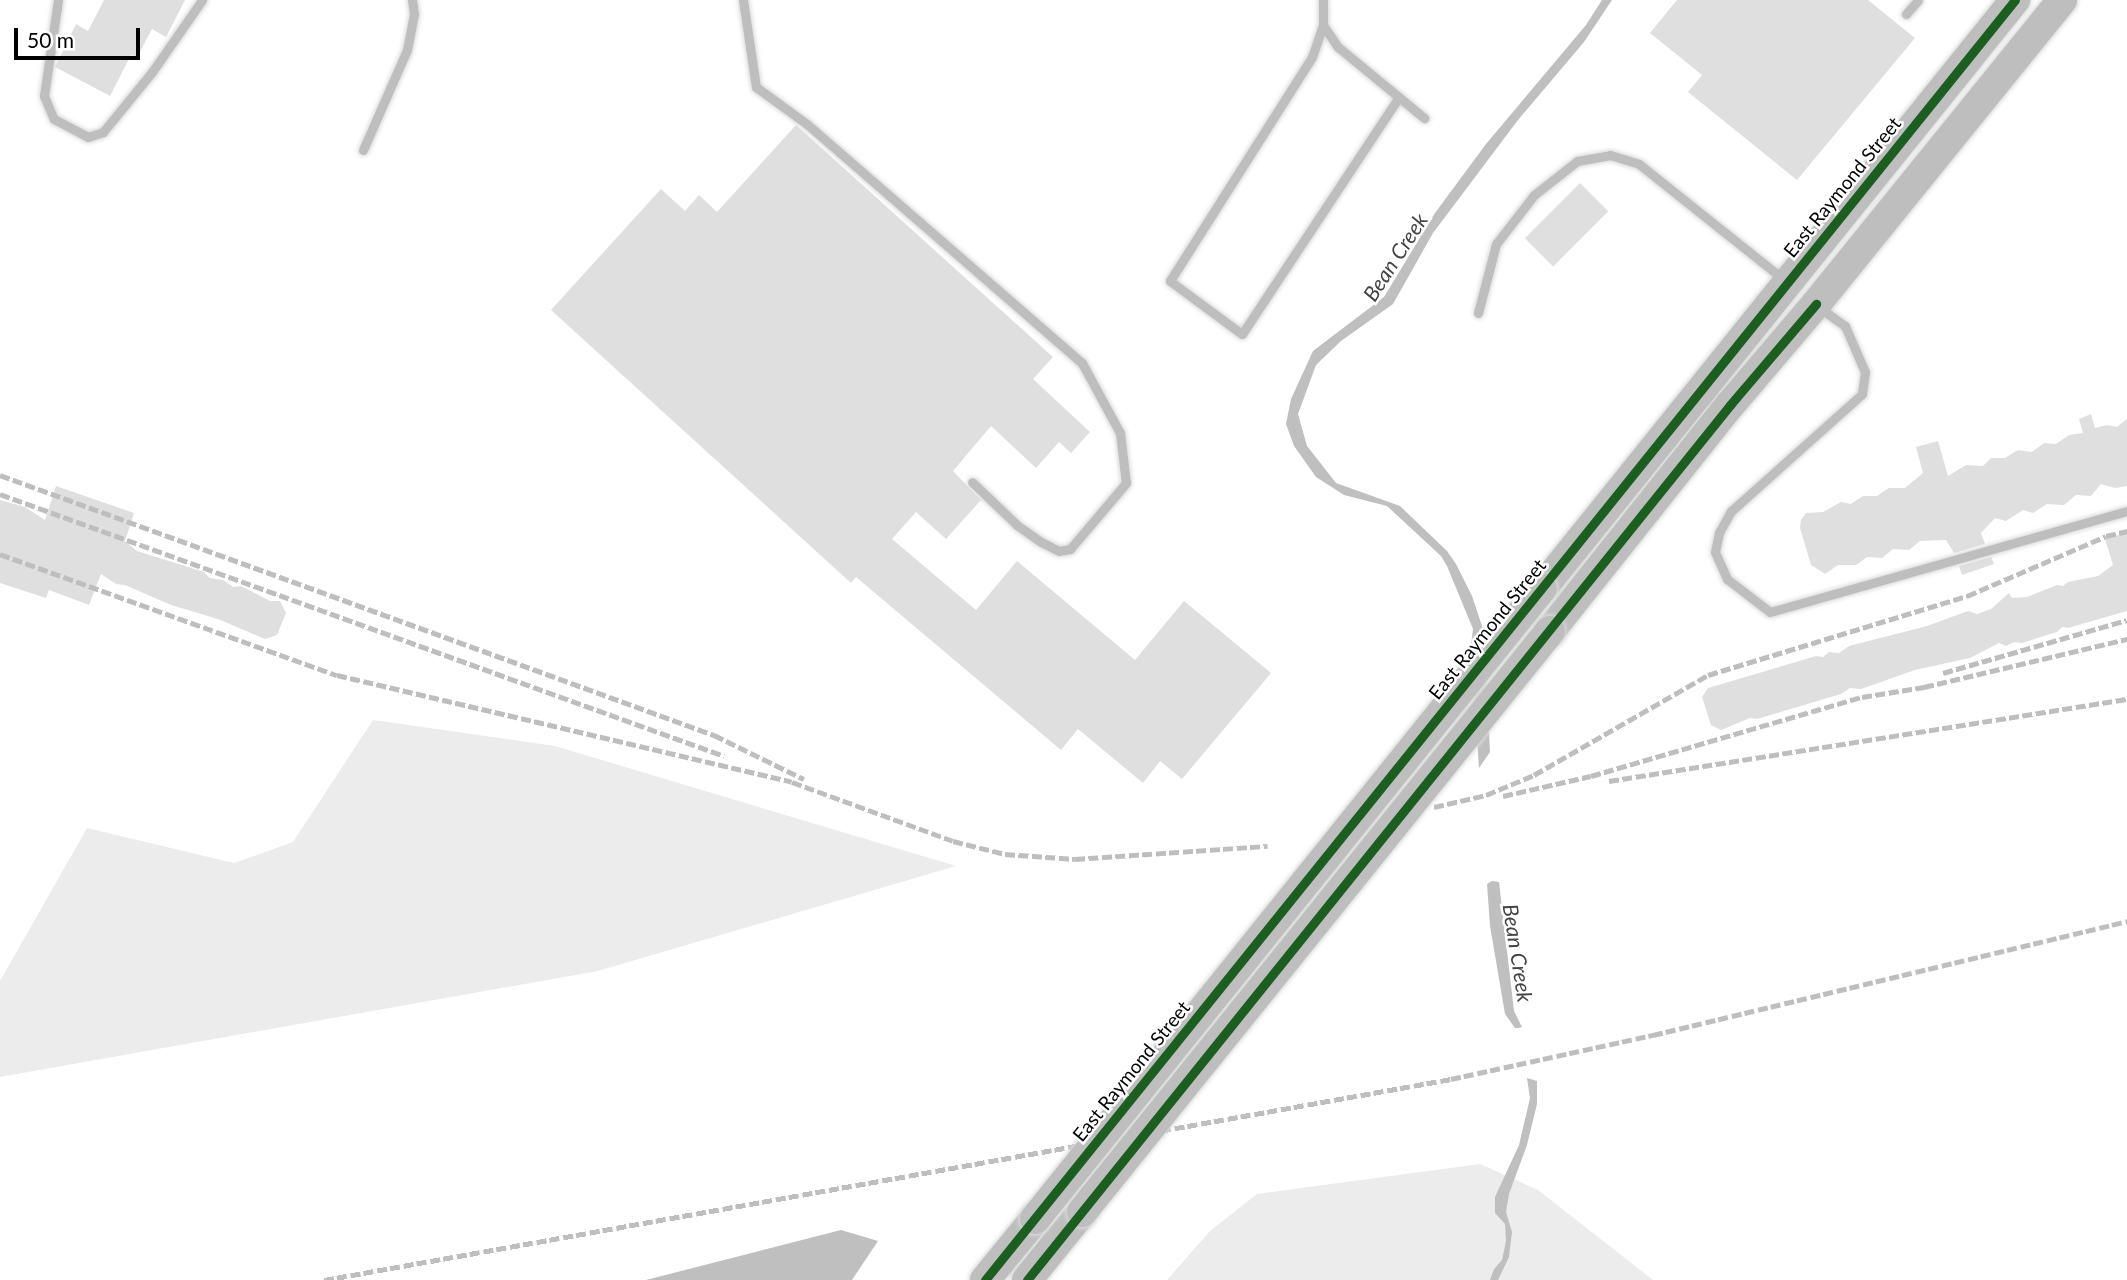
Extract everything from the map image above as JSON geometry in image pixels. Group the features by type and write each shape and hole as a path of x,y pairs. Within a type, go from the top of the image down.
{"main road":[{"path":"1027,1280 1730,405 1816,304 2062,0"},
{"name":"East Raymond Street","path":"985,1280 1788,282 2006,3"},
{"path":"1788,282 1816,304"}],"lane":[{"path":"58,0 44,96 54,120 88,137 103,132 152,72 202,0"},
{"path":"363,150 407,50 414,14 412,0"},
{"path":"743,0 756,87 807,124 1082,363 1120,433 1126,483 1070,549 1059,551 1041,542 1017,525 972,482"},
{"path":"1322,0 1323,25 1312,57 1170,282 1242,334 1399,97"},
{"path":"1906,14 1918,0"},
{"path":"1323,25 1338,47 1424,118"},
{"path":"1478,313 1496,244 1534,195 1577,161 1610,155 1639,164 1788,282"},
{"path":"1816,304 1844,326 1866,372 1862,394 1731,511 1719,533 1715,552 1727,579 1770,612 2127,511"}],"shaded area":[{"path":"1602,0 1612,0 1584,42 1518,120 1433,233 1393,304 1341,341 1316,365 1298,414 1307,446 1336,483 1400,506 1447,551 1456,564 1472,596 1484,632 1490,752 1479,768 1471,645 1473,629 1447,566 1441,556 1387,506 1344,495 1316,477 1294,446 1286,424 1291,399 1313,351 1384,297 1435,213 1486,144 1586,25"},
{"path":"373,720 555,746 956,866 598,971 0,1077 0,981 87,828 234,863 293,842"},
{"path":"1492,881 1499,882 1514,1011 1522,1027 1518,1028 1515,1028 1505,1014 1490,926 1487,884"},
{"path":"1527,1078 1537,1081 1537,1104 1527,1145 1509,1194 1506,1212 1512,1232 1509,1257 1498,1280 1490,1280 1494,1269 1502,1260 1506,1241 1505,1224 1495,1213 1495,1197 1519,1145 1530,1098"},
{"path":"1480,1164 1538,1190 1653,1280 1167,1280 1210,1231 1257,1194"},
{"path":"841,1230 878,1241 852,1280 646,1280"}],"building":[{"path":"104,0 185,0 166,37 152,29 137,57 131,55 110,96 55,67 76,24 88,31"},
{"path":"1677,0 1868,0 1915,38 1797,180 1688,92 1702,75 1650,33"},
{"path":"796,125 1053,357 1033,379 1090,432 1071,453 1059,442 1036,468 991,426 953,471 981,500 946,539 916,512 892,539 976,610 1017,561 1135,660 1184,601 1271,673 1182,779 1160,761 1143,783 1078,729 1061,750 856,577 851,583 551,310 661,189 685,211 699,195 717,212"},
{"path":"1580,183 1608,211 1553,266 1525,238"},
{"path":"2091,414 2095,428 2107,425 2117,427 2127,419 2127,486 2115,488 2101,484 2091,496 2076,495 2064,505 2047,504 2033,513 2023,510 2006,521 1995,518 1981,533 1985,544 1954,553 1946,540 1920,541 1909,550 1893,549 1882,558 1867,557 1856,565 1838,565 1825,574 1811,565 1800,528 1806,513 1823,512 1841,502 1851,504 1863,496 1877,496 1889,488 1905,488 1923,473 1916,447 1938,441 1948,476 1966,465 1983,466 1991,458 2005,458 2018,450 2032,452 2044,443 2056,444 2069,435 2083,433 2079,419"},
{"path":"56,486 134,513 125,541 137,551 204,572 210,578 223,580 233,587 241,586 270,601 280,601 286,613 277,635 265,639 218,619 116,584 101,574 89,605 49,590 46,598 0,583 0,500 25,507 45,520"},
{"path":"2127,532 2127,611 2068,628 2062,627 2057,632 2022,643 2014,642 2006,646 1999,643 1970,658 1915,670 1861,689 1850,688 1841,694 1757,719 1750,718 1721,730 1711,725 1702,697 1708,688 1816,656 1823,657 1829,652 1839,653 1849,646 1927,626 1968,611 1977,614 1991,609 2009,593 2012,598 2027,597 2057,585 2063,586 2068,582 2098,576 2113,565 2105,539"},
{"path":"1991,557 1994,564 1962,575 1959,566"}],"railway":[{"path":"0,475 714,735 804,779"},
{"path":"0,494 724,756"},
{"path":"1434,807 1486,795 1534,775 1708,675 1967,596 2106,536 2127,531"},
{"path":"0,554 337,675 792,782 953,841 1005,854 1075,859 1268,846"},
{"path":"1943,673 2127,620"},
{"path":"1503,796 1591,776 1862,697 1924,687 2127,639"},
{"path":"1609,781 2127,699"},
{"path":"324,1280 1451,1079 1653,1035 2127,921"}],"cycle path":[{"path":"985,1280 2015,0"},
{"path":"1027,1280 1730,405 1816,304"}],"water label":[{"name":"Bean Creek","path":"1395,257"},
{"name":"Bean Creek","path":"1518,953"}]}
